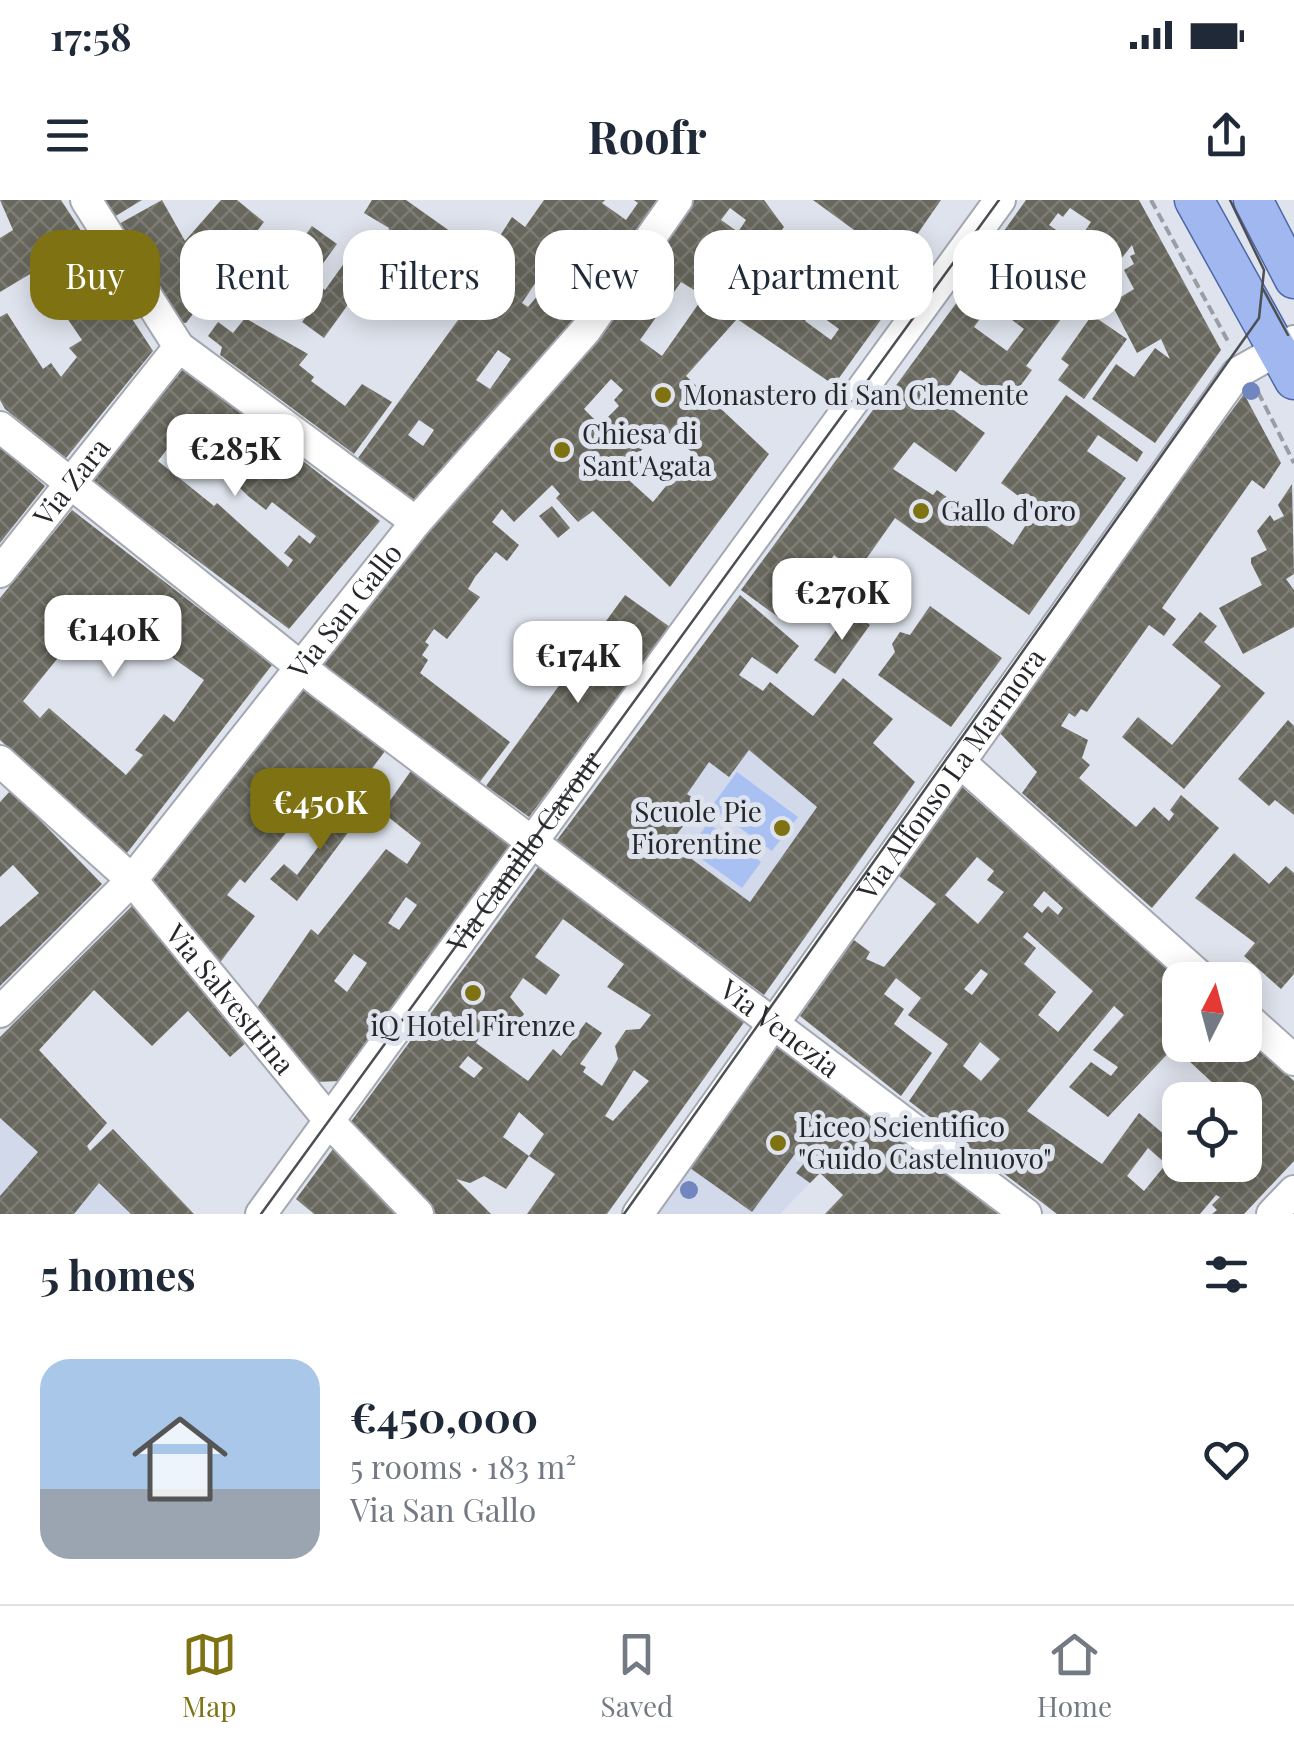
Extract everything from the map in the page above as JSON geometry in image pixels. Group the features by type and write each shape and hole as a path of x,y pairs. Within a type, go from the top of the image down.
{"main road":[{"path":"1194,200 1288,357"},
{"path":"1253,200 1294,279"}],"street":[{"path":"86,200 179,346 416,522"},
{"name":"Via San Gallo","path":"0,1012 132,880 416,522 586,330 677,200"},
{"name":"Via Camillo Cavour","path":"261,1214 1000,200"},
{"name":"Via Zara","path":"0,572 179,346"},
{"name":"Via Alfonso La Marmora","path":"638,1214 1244,368 1288,357"},
{"name":"Via Venezia","path":"0,427 299,666 1026,1214"},
{"name":"Via Salvestrina","path":"0,761 132,880 329,1120 418,1214"},
{"path":"960,762 1184,962"},
{"path":"1262,1031 1294,1060"},
{"path":"1272,1214 1294,1191"}],"path":[{"path":"1151,200 1294,462"}],"shaded area":[{"name":"Scuole Pie Fiorentine","path":"757,701 894,813 764,995 703,949 670,843 701,803 625,749"},
{"path":"737,772 798,817 772,851 711,807"},
{"path":"708,823 761,862 742,888 689,850"},
{"name":"Liceo Scientifico \"Guido Castelnuovo\"","path":"777,1047 872,1118 780,1214 657,1214"},
{"path":"0,1061 90,1151 113,1129 194,1214 0,1214"}],"building":[{"path":"0,200 61,200 80,230 30,230 30,274 0,292 0,238 13,230"},
{"path":"103,200 142,200 114,217"},
{"path":"162,200 180,232 180,320 188,320 186,323 178,322 160,293 160,230 120,230 117,225"},
{"path":"221,200 237,200 264,222 258,230 195,230"},
{"path":"372,200 406,200 448,230 389,230 364,213"},
{"path":"544,200 605,200 602,203 626,220 638,203 634,200 665,200 644,230 535,230 535,284 522,303 528,307 535,299 535,320 581,320 417,506 358,458 458,320 515,320 515,230 504,230 512,217 525,227","holes":["498,350 511,359 490,389 476,380","419,420 434,430 423,446 408,435"]},
{"path":"687,200 764,200 784,227 739,230 746,220 730,208 721,220 735,230 694,230 694,290 681,282 674,292 674,230 663,230"},
{"path":"813,200 941,200 920,230 854,230"},
{"path":"1026,200 1139,200 1221,350 1155,443 1092,399 1116,364 1134,377 1155,348 1170,359 1161,339 1137,353 1120,320 1122,296 1134,289 1124,270 1134,264 1130,256 1135,254 1132,245 1122,258 1122,230 1086,230 1091,222 1070,208 1063,217 1058,213 1049,225 1056,230 1005,230"},
{"path":"323,234 337,244 323,263"},
{"path":"343,265 343,311 324,338 302,322 323,320 323,289"},
{"path":"953,308 953,320 979,320 974,327 1007,351 1024,329 1012,320 1060,320 1026,366 1032,370 1007,404 960,370 940,400 985,433 956,472 914,442 893,469 933,495 937,490 1013,545 1036,509 1001,483 1066,395 1143,452 1137,462 1098,435 1087,451 1126,478 1029,615 895,518 857,572 834,555 825,568 844,582 816,620 797,607 785,622 741,590 878,403 881,406"},
{"path":"694,310 694,320 736,320 686,376 769,454 670,587 593,511 578,522 556,498 560,494 552,485 514,522 502,509 492,522 519,545 507,561 496,552 475,577 468,589 480,597 447,639 434,629 425,642 429,645 422,655 428,660 420,673 510,742 479,783 319,664 592,320 654,320 640,340 662,356","holes":["611,379 623,390 614,400 619,406 600,425 584,409","662,427 693,453 653,502 621,473"]},
{"path":"7,313 43,369 51,363 61,377 77,357 69,348 82,340 68,320 133,320 153,351 66,458 5,409 0,400 0,317"},
{"path":"243,320 248,320 308,354 299,365 314,377 311,381 345,406 362,384 392,402 354,454 220,355 222,347 208,336 218,322 233,333"},
{"path":"738,320 806,320 831,340 839,329 827,320 881,320 834,385"},
{"path":"1088,320 1099,320 1127,339 1084,399 1058,380 1069,365 1061,359"},
{"path":"184,368 380,521 289,629 91,481","holes":["192,437 238,470 231,479 248,496 266,510 272,502 316,536 310,544 299,535 284,553 293,560 288,567 217,503 214,506 158,461 171,444 180,451"]},
{"path":"1244,394 1281,463 1264,489 1252,480 1162,608 1176,619 1164,636 1149,625 1087,712 1081,709 1075,717 1069,713 1061,726 1088,740 1082,758 1090,765 1079,778 1136,827 1154,807 1169,821 1174,814 1170,810 1181,795 1219,828 1152,908 1022,793 1037,772 997,730"},
{"path":"0,447 45,486 0,543"},
{"path":"1292,484 1294,574 1286,579 1294,590 1294,627 1243,654 1219,608 1262,585 1251,563 1251,558 1267,550 1257,531 1270,515 1274,521 1284,516 1278,505"},
{"path":"552,506 570,528 558,538 539,516"},
{"path":"72,510 272,665 124,857 0,740 0,598","holes":["109,595 129,611 121,621 204,680 174,722 164,714 135,750 143,755 126,775 49,708 40,718 23,701"]},
{"path":"625,595 670,627 529,817 486,786"},
{"path":"740,595 799,646 777,674 752,657 739,675 763,691 770,682 813,716 843,678 893,719 873,743 915,782 764,995 557,840","holes":["749,750 817,807 750,902 670,843 701,803 687,794 709,762 729,777"]},
{"path":"930,606 1002,658 951,727 878,675 895,652 892,644 900,632 910,635"},
{"path":"850,611 870,625 835,674 814,660"},
{"path":"1200,612 1217,626 1204,642 1265,693 1184,789 1122,737 1138,717 1172,745 1221,686 1172,645"},
{"path":"301,688 385,751 354,793 326,772 307,797 312,801 245,883 240,879 227,895 255,916 219,964 150,879"},
{"path":"1288,720 1294,726 1294,815 1275,800 1269,806 1238,779"},
{"path":"413,768 513,843 339,1081 317,1082 257,1008 311,929 318,935 386,849 407,864 421,843 382,812","holes":["406,897 417,905 399,930 388,923","354,954 367,963 347,992 334,981"]},
{"path":"960,785 1162,964 1162,1060 1108,1117 1069,1087 1091,1062 1111,1076 1118,1067 1093,1050 1124,1015 1114,1006 1027,1111 1102,1164 1139,1113 1162,1133 1162,1160 1148,1148 1127,1176 1144,1191 1162,1169 1162,1182 1262,1182 1262,1082 1212,1082 1190,1062 1262,1062 1262,1052 1294,1081 1294,1161 1244,1214 1212,1214 1217,1210 1212,1205 1220,1197 1216,1195 1200,1214 1057,1214 909,1101 948,1044 908,1015 921,998 896,978 884,994 904,1009 894,1024 932,1053 901,1096 800,1016 854,940 870,952 866,959 884,967 936,904 899,876","holes":["977,857 994,871 987,880 1004,892 978,924 945,895","1044,891 1063,908 1058,915 1048,906 1042,913 1033,905","1027,932 1093,991 1058,1032 1038,1015 1056,992 1024,964 1036,948 1023,937","981,969 988,974 972,995 964,989","980,1042 1000,1059 981,1081 963,1066"]},
{"path":"11,790 102,884 0,986 0,927 39,893 13,865 0,877 0,802"},
{"path":"358,794 370,803 297,901 270,879 284,864 297,875"},
{"path":"1234,853 1269,884 1286,866 1294,873 1294,974 1281,989 1262,972 1262,962 1251,962 1244,956 1255,943 1195,898"},
{"path":"539,866 745,1021 607,1214 527,1214 555,1174 529,1156 506,1189 484,1176 470,1183 456,1179 491,1214 436,1214 350,1123","holes":["563,919 624,964 607,987 651,1015 640,1029 626,1030 615,1046 618,1059 602,1086 583,1072 586,1067 580,1064 602,1033 586,1022 561,1056 553,1049 528,1081 476,1043 493,1016 515,1028 524,1014 510,997 523,978 546,995 560,975 535,957","468,1056 483,1068 474,1078 459,1067","634,1070 649,1081 613,1121 605,1116","519,1112 544,1134 529,1156 503,1137"]},
{"path":"137,901 248,1041 230,1057 188,1011 152,1046 94,990 39,1050 107,1123 87,1146 90,1151 113,1129 194,1214 131,1214 99,1183 74,1214 0,1214 0,1196 38,1152 0,1118 0,1037"},
{"name":"Liceo Scientifico \"Guido Castelnuovo\"","path":"777,1047 998,1214 825,1214 843,1195 820,1173 810,1183 796,1173 805,1162 795,1154 752,1212 690,1168"},
{"path":"336,1145 401,1214 314,1214 296,1199"}],"tram line":[{"path":"261,1214 999,200"},
{"path":"624,1214 1259,318 1264,270 1230,200"},
{"path":"1263,289 1288,335"}],"place":[{"name":"Monastero di San Clemente","path":"663,395"},
{"name":"Chiesa di Sant'Agata","path":"562,450"},
{"name":"Gallo d'oro","path":"921,511"},
{"name":"Scuole Pie Fiorentine","path":"782,828"},
{"name":"iQ Hotel Firenze","path":"473,993"},
{"name":"Liceo Scientifico \"Guido Castelnuovo\"","path":"778,1143"}]}
